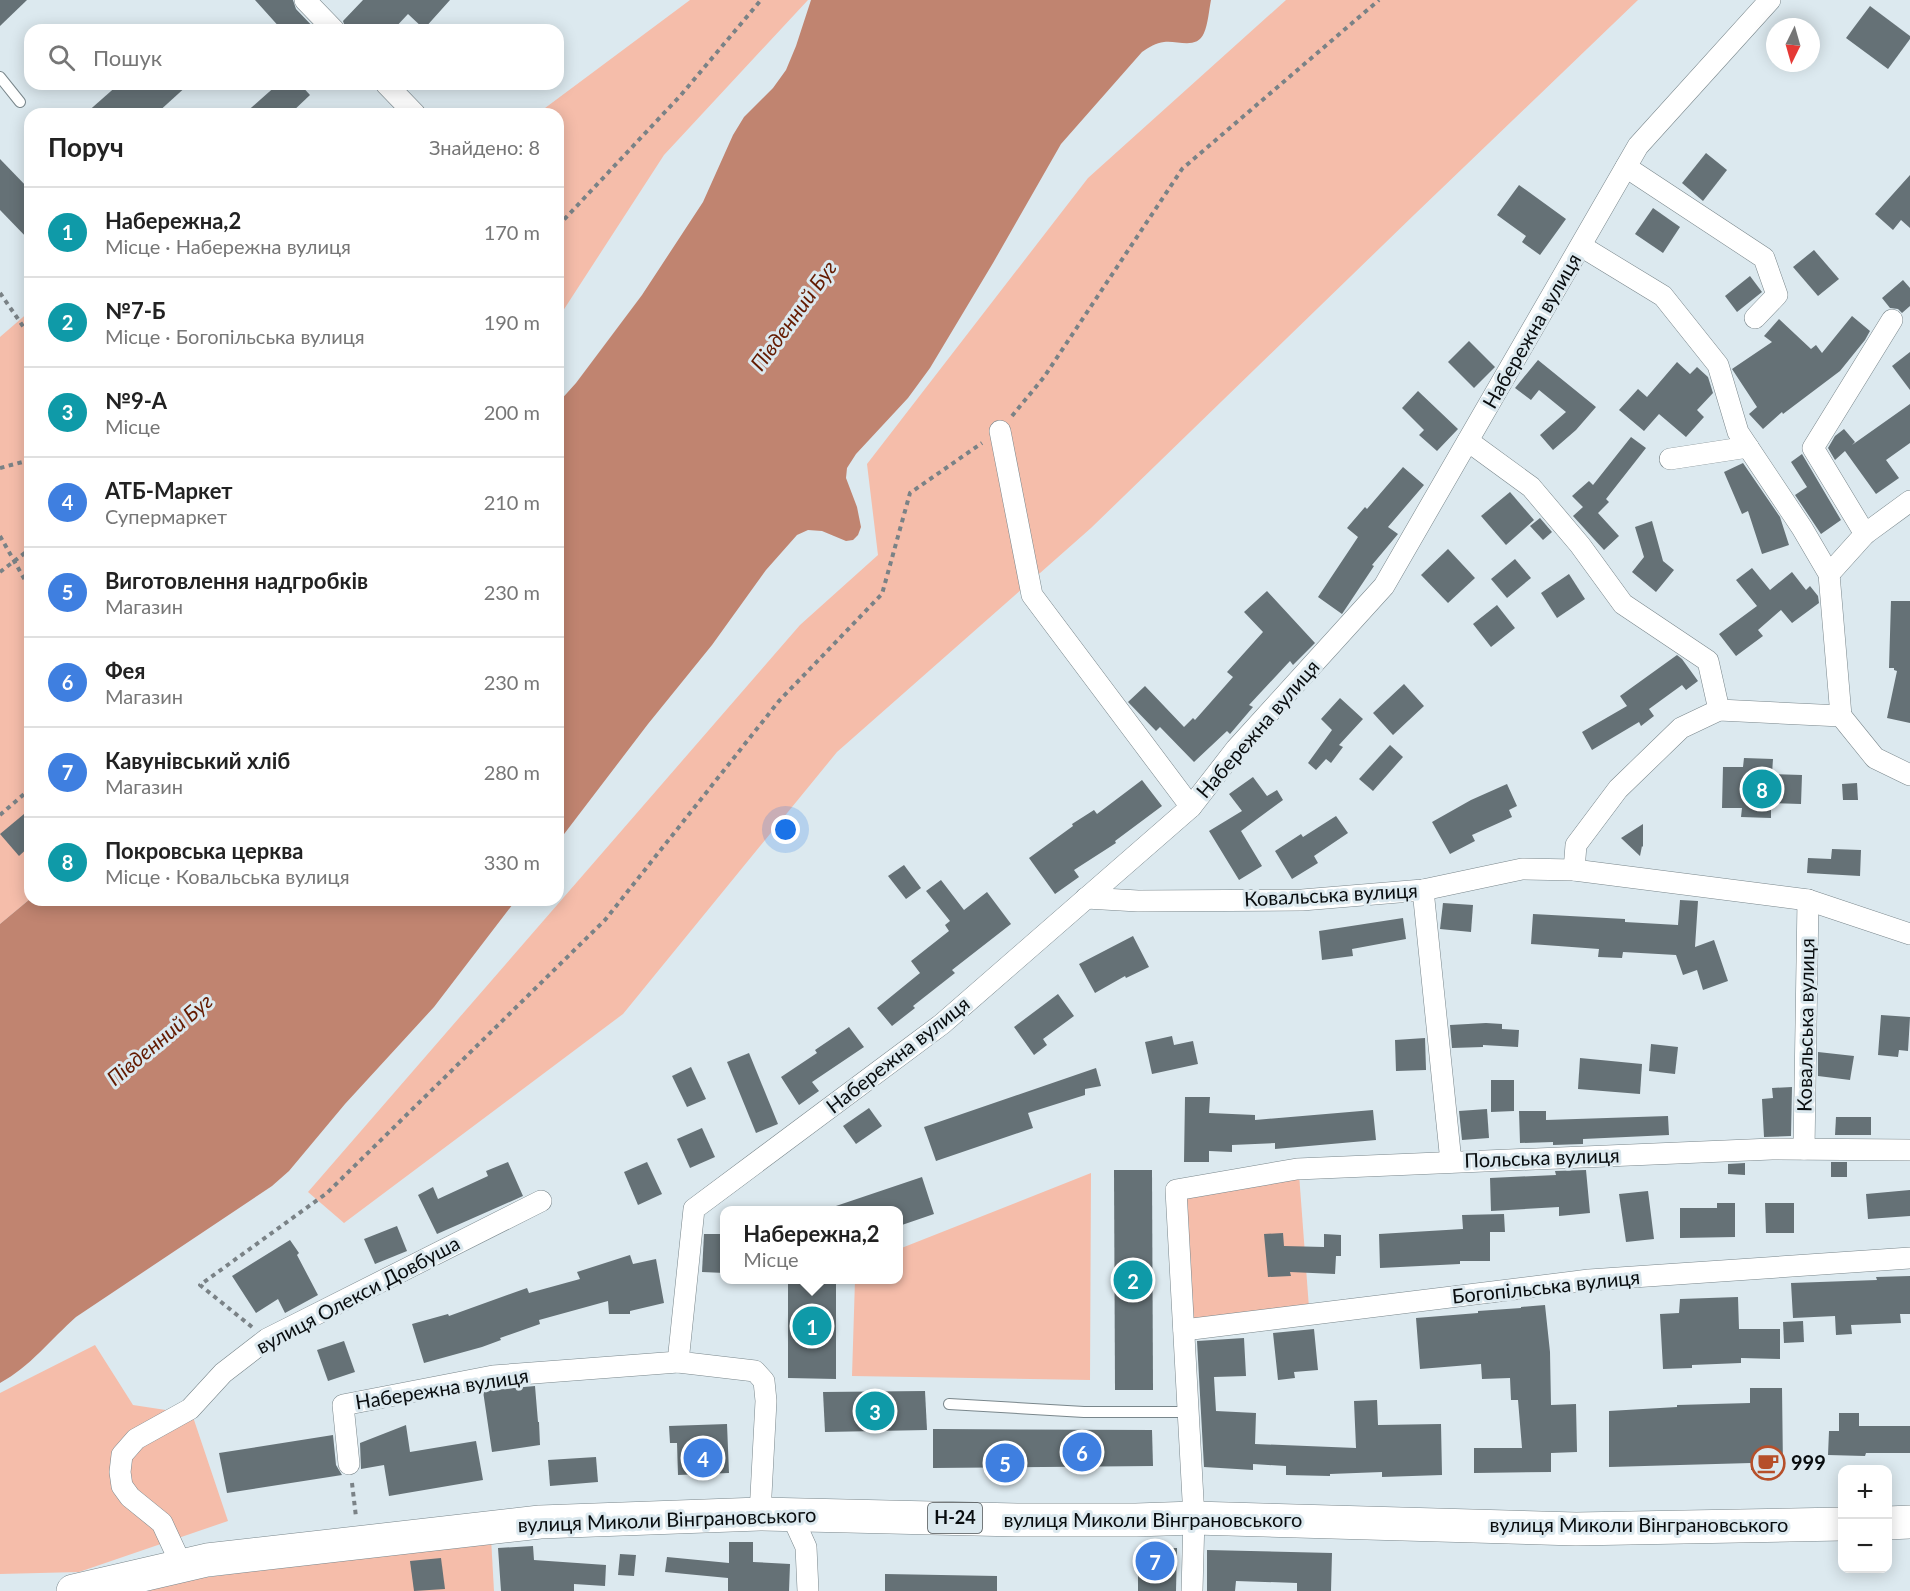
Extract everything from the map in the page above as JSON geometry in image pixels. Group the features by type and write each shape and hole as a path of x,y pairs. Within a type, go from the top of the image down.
{"main road":[{"name":"вулиця Миколи Вінграновського","path":"73,1591 207,1560 540,1522 776,1514 1017,1520 1194,1518 1576,1528 1838,1524"},
{"path":"1892,1523 1910,1522"}],"street":[{"path":"305,0 328,24"},
{"name":"Набережна вулиця","path":"678,1362 694,1209 942,1024 1191,807 1236,749 1384,586 1638,146 1770,0"},
{"path":"392,90 409,108"},
{"path":"1626,167 1764,258 1778,295 1755,318"},
{"path":"1581,246 1663,296 1718,365 1738,432 1802,528 1829,574 1841,716 1875,758 1910,775"},
{"path":"1865,534 1813,448 1892,320"},
{"path":"1000,431 1032,595 1191,807"},
{"path":"1468,441 1531,487 1580,545 1623,604 1708,661 1719,710"},
{"path":"1670,459 1748,447"},
{"path":"1829,574 1865,534 1910,501"},
{"path":"1574,870 1576,845 1618,789 1681,728 1719,710 1841,716"},
{"name":"Ковальська вулиця","path":"1086,898 1138,901 1302,900 1423,890 1522,868 1574,870 1808,900 1910,934"},
{"path":"1423,890 1451,1162"},
{"name":"Ковальська вулиця","path":"1804,1149 1808,900"},
{"name":"Польська вулиця","path":"1184,1330 1176,1190 1298,1169 1773,1149 1910,1150"},
{"name":"вулиця Олекси Довбуша","path":"182,1566 162,1523 130,1497 122,1486 120,1472 122,1455 136,1439 190,1409 223,1373 267,1339 541,1201"},
{"name":"Богопільська вулиця","path":"1184,1330 1589,1280 1910,1258"},
{"path":"1184,1330 1194,1518 1192,1591"},
{"name":"Набережна вулиця","path":"350,1464 343,1405 493,1376 678,1362 755,1371 764,1381 776,1514"},
{"path":"776,1514 806,1547 808,1591"}],"lane":[{"path":"0,77 20,102"},
{"path":"949,1404 1084,1412 1189,1412"}],"path":[{"path":"564,220 681,95 761,0"},
{"path":"267,1339 200,1285 327,1193 605,920 779,701 882,594 910,493 1000,431 1044,376 1182,169 1379,0"},
{"path":"0,293 24,328"},
{"path":"0,468 24,462"},
{"path":"0,536 24,579"},
{"path":"0,573 24,554"},
{"path":"0,815 24,794"},
{"path":"350,1464 358,1542"}],"shaded area":[{"path":"690,0 808,0 664,155 564,309 564,108 545,108"},
{"path":"1286,0 1638,0 1091,528 837,752 623,1014 344,1223 308,1192 556,906 564,906 564,897 800,625 878,555 867,464 1088,178"},
{"path":"24,316 24,904 0,924 0,337"},
{"path":"1091,1173 1090,1380 852,1376 855,1284 903,1284 903,1247"},
{"path":"1299,1174 1309,1308 1191,1323 1180,1194"},
{"path":"95,1345 133,1405 192,1414 228,1521 79,1572 0,1574 0,1393"},
{"path":"491,1538 494,1591 136,1591 136,1587"}],"water":[{"name":"Південний Буг","path":"811,0 1211,0 1201,38 1192,43 1161,43 1142,52 1061,144 930,368 908,398 856,454 847,468 846,478 857,507 861,527 858,535 853,540 846,541 822,531 808,530 797,535 766,570 712,645 564,834 564,396 642,295 703,202 733,135 744,117 773,88 786,70"},
{"name":"Південний Буг","path":"24,904 24,906 511,906 434,1007 345,1104 289,1171 272,1186 76,1317 31,1361 0,1383 0,924"}],"building":[{"path":"0,0 27,0 0,26"},
{"path":"255,0 293,0 296,9 310,24 277,24"},
{"path":"363,0 450,0 428,24 419,24 408,14 399,24 344,24 343,21"},
{"path":"1870,6 1910,36 1888,69 1846,38"},
{"path":"112,90 182,90 163,108 92,108"},
{"path":"271,90 305,90 310,95 296,108 251,108"},
{"path":"1706,153 1727,170 1703,201 1682,183"},
{"path":"0,159 24,184 24,235 0,210"},
{"path":"1910,175 1910,228 1901,220 1893,230 1875,214"},
{"path":"1519,185 1566,219 1540,255 1522,242 1526,236 1497,215"},
{"path":"1653,208 1680,227 1663,253 1635,234"},
{"path":"1814,250 1839,279 1818,296 1793,267"},
{"path":"1750,276 1762,292 1737,312 1725,296"},
{"path":"1903,280 1910,288 1910,306 1902,313 1898,309 1890,308 1882,298"},
{"path":"1852,316 1870,331 1865,340 1840,371 1783,414 1782,412 1763,429 1749,414 1757,407 1732,369 1772,342 1764,336 1779,319 1811,349 1816,345 1822,353"},
{"path":"1469,341 1495,367 1474,388 1448,362"},
{"path":"1910,352 1910,390 1892,366"},
{"path":"1538,360 1596,407 1576,430 1553,450 1540,435 1566,412 1539,390 1531,400 1515,388"},
{"path":"1677,362 1690,374 1697,367 1708,377 1713,393 1697,410 1704,417 1686,437 1659,414 1644,431 1619,410 1638,389 1647,397"},
{"path":"1418,391 1458,429 1437,451 1419,435 1424,430 1402,408"},
{"path":"1910,404 1910,443 1886,460 1899,478 1876,494 1845,451 1835,460 1828,448 1835,436 1844,429 1855,442 1852,445"},
{"path":"1631,437 1646,448 1606,499 1609,502 1598,513 1619,536 1604,550 1573,516 1583,507 1572,496 1589,481 1593,485"},
{"path":"1802,454 1841,520 1821,534 1795,495 1807,487 1791,462"},
{"path":"1743,463 1780,517 1789,545 1762,554 1748,511 1742,514 1724,472"},
{"path":"1403,467 1424,485 1388,527 1398,534 1372,565 1374,566 1342,614 1318,597 1358,537 1347,528 1365,507 1367,509"},
{"path":"1510,492 1534,520 1506,545 1481,516"},
{"path":"1540,518 1552,532 1543,540 1530,526"},
{"path":"1652,521 1663,561 1674,570 1656,592 1632,572 1644,557 1635,527"},
{"path":"1448,549 1475,578 1448,603 1421,575"},
{"path":"1515,559 1531,578 1507,598 1491,579"},
{"path":"1752,568 1770,590 1792,572 1806,590 1810,586 1818,596 1819,603 1792,623 1781,610 1758,630 1763,636 1736,656 1719,634 1757,606 1736,580"},
{"path":"1569,574 1585,599 1557,618 1541,593"},
{"path":"1267,591 1315,643 1293,665 1290,661 1249,705 1253,707 1230,734 1227,731 1194,762 1160,727 1156,731 1128,702 1145,686 1184,727 1193,718 1195,720 1233,677 1227,672 1263,632 1244,612"},
{"path":"1891,601 1910,601 1910,723 1887,718 1897,671 1889,668"},
{"path":"1497,605 1515,628 1491,647 1473,624"},
{"path":"1677,655 1698,681 1686,690 1682,685 1649,709 1654,716 1641,726 1639,722 1592,750 1582,732 1627,706 1620,696"},
{"path":"1404,684 1424,706 1393,735 1373,713"},
{"path":"1340,698 1363,719 1339,745 1343,747 1331,763 1326,759 1316,770 1308,763 1332,730 1321,719"},
{"path":"1390,745 1403,757 1373,791 1359,779"},
{"path":"1744,758 1773,759 1772,774 1802,775 1801,804 1771,803 1771,818 1741,817 1742,808 1722,808 1723,767 1743,767"},
{"path":"1253,777 1267,796 1277,790 1283,800 1241,831 1262,866 1239,880 1209,831 1242,811 1229,794"},
{"path":"1142,780 1162,806 1115,841 1116,843 1074,870 1079,877 1055,894 1029,858 1073,826 1072,824 1094,810 1097,814"},
{"path":"1857,783 1858,800 1843,800 1842,784"},
{"path":"1507,784 1517,806 1509,810 1512,817 1472,835 1475,841 1450,854 1432,822 1471,800"},
{"path":"24,814 24,851 19,856 0,834"},
{"path":"1336,816 1348,833 1314,856 1318,863 1292,879 1275,851 1301,834 1303,837"},
{"path":"1643,824 1643,847 1640,856 1621,838"},
{"path":"1832,849 1861,850 1860,876 1807,873 1808,858 1831,859"},
{"path":"904,865 921,888 906,899 888,876"},
{"path":"941,880 964,910 987,892 1011,924 952,970 955,973 892,1026 877,1008 920,973 911,961 949,931 945,925 950,921 926,891"},
{"path":"1680,900 1698,901 1695,947 1714,940 1728,981 1703,990 1697,970 1683,975 1676,955 1623,952 1622,958 1598,957 1599,949 1531,944 1533,914 1625,919 1625,922 1678,925"},
{"path":"1443,903 1473,905 1471,932 1440,929"},
{"path":"1403,918 1406,939 1352,949 1353,956 1322,960 1319,931"},
{"path":"1133,936 1149,967 1126,978 1125,976 1095,993 1079,964"},
{"path":"1058,994 1074,1016 1043,1039 1047,1045 1034,1055 1014,1027"},
{"path":"1881,1015 1910,1017 1908,1051 1899,1050 1898,1057 1878,1055"},
{"path":"1502,1024 1502,1029 1519,1030 1518,1047 1483,1045 1483,1047 1452,1048 1450,1025"},
{"path":"849,1027 864,1047 812,1082 819,1091 799,1105 781,1077 817,1053 815,1050"},
{"path":"1172,1036 1174,1045 1193,1041 1198,1064 1152,1074 1145,1042"},
{"path":"1425,1038 1426,1070 1396,1071 1395,1040"},
{"path":"1651,1044 1678,1047 1675,1074 1649,1071"},
{"path":"1818,1052 1854,1056 1850,1080 1818,1076"},
{"path":"749,1053 778,1124 756,1133 727,1062"},
{"path":"1580,1058 1642,1064 1640,1094 1578,1089"},
{"path":"691,1067 706,1099 687,1107 672,1076"},
{"path":"1096,1068 1101,1086 1085,1089 1085,1095 1028,1113 1033,1128 936,1161 924,1127"},
{"path":"1491,1080 1514,1080 1514,1111 1491,1112"},
{"path":"1792,1087 1791,1136 1764,1137 1762,1099 1773,1098 1772,1088"},
{"path":"1185,1097 1210,1097 1209,1113 1255,1115 1255,1120 1373,1110 1376,1140 1275,1149 1275,1143 1232,1145 1232,1152 1209,1151 1209,1162 1184,1162"},
{"path":"869,1108 882,1126 856,1144 843,1126"},
{"path":"1487,1109 1489,1138 1462,1140 1459,1111"},
{"path":"1519,1111 1546,1111 1546,1120 1668,1116 1669,1135 1583,1139 1583,1144 1520,1143"},
{"path":"1836,1117 1871,1117 1871,1135 1835,1135"},
{"path":"702,1128 715,1157 690,1168 677,1139"},
{"path":"508,1162 523,1196 437,1234 418,1195 433,1187 438,1199 488,1176 486,1171"},
{"path":"647,1162 662,1194 638,1205 624,1172"},
{"path":"1831,1162 1847,1162 1847,1177 1831,1177"},
{"path":"1745,1163 1745,1175 1728,1174 1728,1164"},
{"path":"1114,1170 1152,1170 1153,1390 1115,1390"},
{"path":"1586,1170 1590,1213 1559,1216 1559,1207 1491,1211 1490,1178 1556,1175 1555,1171"},
{"path":"922,1177 934,1214 903,1225 903,1206 836,1206"},
{"path":"1910,1190 1910,1216 1868,1219 1866,1194"},
{"path":"1648,1191 1654,1239 1626,1242 1619,1194"},
{"path":"1717,1203 1735,1203 1735,1237 1680,1238 1680,1208 1717,1208"},
{"path":"1765,1203 1794,1203 1794,1233 1766,1233"},
{"path":"1504,1214 1505,1232 1490,1232 1490,1261 1460,1261 1460,1264 1380,1268 1379,1234 1463,1229 1462,1215"},
{"path":"397,1226 407,1251 375,1264 364,1239"},
{"path":"1283,1233 1284,1246 1324,1247 1324,1234 1341,1235 1341,1256 1336,1256 1335,1274 1290,1272 1291,1276 1268,1277 1264,1234"},
{"path":"704,1234 720,1234 720,1273 702,1272"},
{"path":"290,1240 299,1253 297,1255 318,1295 285,1313 278,1299 256,1313 232,1276"},
{"path":"630,1255 633,1264 656,1259 664,1303 630,1311 630,1314 609,1314 608,1301 539,1320 540,1324 500,1338 501,1340 424,1363 412,1324 448,1314 449,1316 527,1288 529,1293 580,1279 577,1272"},
{"path":"1910,1276 1910,1314 1900,1314 1901,1323 1851,1325 1852,1334 1836,1335 1835,1316 1793,1318 1791,1283 1877,1280 1876,1277"},
{"path":"788,1284 836,1284 836,1379 788,1378"},
{"path":"1738,1297 1739,1329 1780,1329 1780,1359 1741,1358 1741,1363 1663,1369 1660,1314 1679,1313 1680,1299"},
{"path":"1545,1305 1550,1352 1551,1405 1576,1404 1577,1452 1551,1453 1551,1472 1474,1473 1474,1448 1522,1448 1518,1400 1511,1400 1510,1378 1482,1379 1481,1364 1420,1369 1416,1318"},
{"path":"1803,1321 1804,1342 1784,1343 1783,1322"},
{"path":"1314,1329 1318,1370 1294,1372 1295,1378 1278,1380 1273,1333"},
{"path":"1244,1338 1246,1376 1214,1377 1216,1411 1256,1413 1255,1444 1356,1448 1354,1401 1377,1400 1378,1425 1441,1424 1442,1475 1382,1477 1382,1472 1330,1474 1330,1476 1286,1475 1286,1466 1253,1464 1253,1470 1204,1467 1197,1341"},
{"path":"344,1341 355,1372 328,1381 317,1350"},
{"path":"535,1386 540,1445 492,1452 483,1391"},
{"path":"1750,1388 1782,1388 1783,1469 1751,1470 1751,1463 1609,1467 1609,1411 1677,1407 1677,1405 1750,1403"},
{"path":"925,1391 927,1430 825,1432 823,1392"},
{"path":"1839,1413 1859,1413 1859,1426 1910,1426 1910,1453 1866,1453 1865,1456 1828,1455 1829,1431 1839,1431"},
{"path":"727,1424 729,1473 678,1475 677,1443 670,1443 669,1426"},
{"path":"406,1425 410,1452 476,1441 483,1480 389,1496 384,1465 361,1469 360,1443"},
{"path":"933,1429 1152,1430 1153,1466 933,1468"},
{"path":"333,1435 336,1465 342,1475 227,1493 219,1453"},
{"path":"596,1457 598,1482 550,1486 548,1460"},
{"path":"729,1542 753,1542 753,1562 790,1564 789,1591 728,1591 728,1578 665,1572 667,1557 729,1563"},
{"path":"533,1546 534,1560 606,1565 605,1586 574,1584 574,1591 501,1591 498,1548"},
{"path":"1138,1548 1177,1548 1176,1591 1138,1591"},
{"path":"1207,1550 1332,1553 1331,1591 1297,1591 1297,1583 1236,1581 1235,1591 1207,1591"},
{"path":"620,1554 636,1555 634,1576 618,1575"},
{"path":"441,1558 445,1589 414,1591 410,1561"},
{"path":"885,1574 997,1576 997,1591 885,1591"}],"place":[{"name":"Покровська церква","path":"1762,789"},
{"name":"№7-Б","path":"1133,1280"},
{"name":"Набережна,2","path":"812,1326"},
{"name":"№9-А","path":"875,1411"},
{"name":"Фея","path":"1082,1452"},
{"name":"АТБ-Маркет","path":"703,1458"},
{"name":"Виготовлення надгробків","path":"1005,1463"},
{"name":"999","path":"1768,1463"},
{"name":"Кавунівський хліб","path":"1155,1561"}]}
